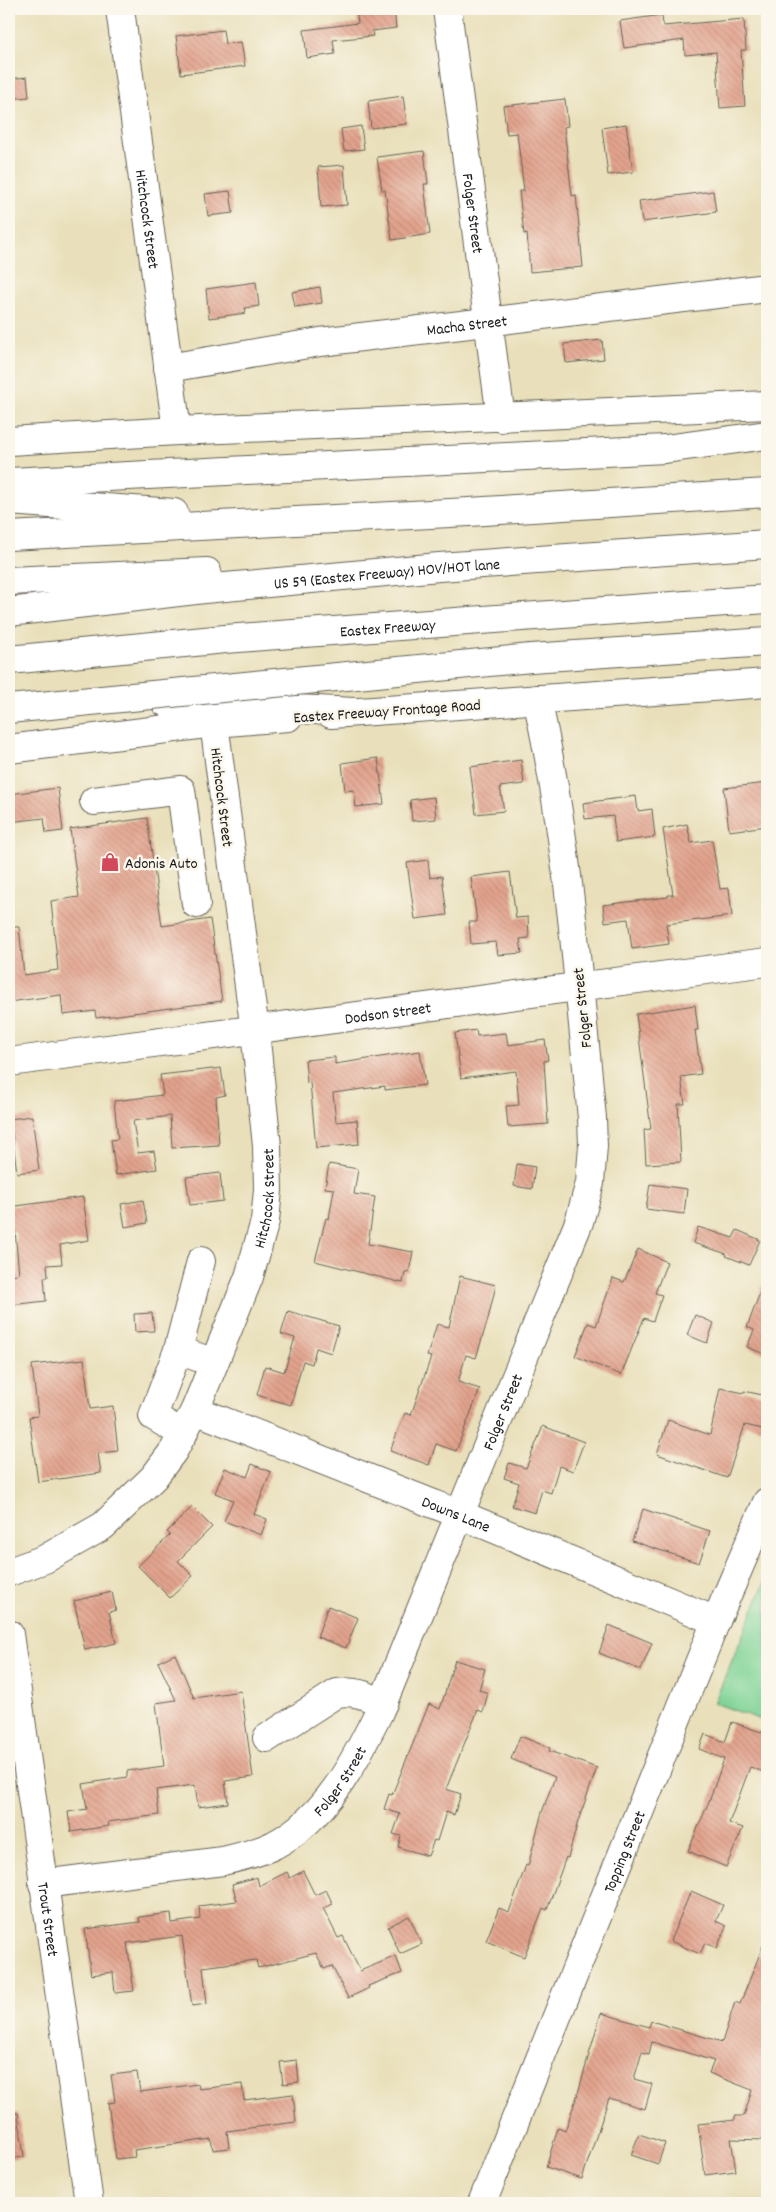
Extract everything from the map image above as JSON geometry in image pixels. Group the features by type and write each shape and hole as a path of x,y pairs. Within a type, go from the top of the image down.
{"main road":[{"name":"Hitchcock Street","path":"120,9 177,431"},
{"name":"Folger Street","path":"447,9 501,418"},
{"name":"Macha Street","path":"168,368 320,342 767,288"},
{"path":"9,441 177,431 767,405"},
{"path":"9,482 665,449 767,436"},
{"path":"9,536 767,492"},
{"path":"9,501 293,521"},
{"name":"US 59 (Eastex Freeway) HOV/HOT lane","path":"9,612 204,589 439,567 767,544"},
{"path":"9,581 247,570 439,567"},
{"path":"9,590 145,575"},
{"path":"9,604 204,589"},
{"name":"Eastex Freeway","path":"9,660 245,637 767,599"},
{"path":"9,710 531,658 767,642"},
{"name":"Eastex Freeway Frontage Road","path":"9,749 214,723 767,683"},
{"path":"9,695 354,712"},
{"name":"Folger Street","path":"43,1884 223,1861 274,1845 318,1812 352,1766 383,1703 579,1222 590,1183 593,1146 592,1118 563,835 550,755 537,699"},
{"name":"Hitchcock Street","path":"9,1572 45,1559 103,1526 154,1477 174,1450 195,1410 249,1277 265,1221 268,1190 267,1146 255,1031 214,723"},
{"path":"94,801 181,790 196,904"},
{"path":"183,806 223,799"},
{"name":"Dodson Street","path":"9,1062 767,962"},
{"path":"183,1434 153,1416 178,1350 201,1261"},
{"path":"178,1350 214,1363"},
{"name":"Downs Lane","path":"195,1410 459,1514 716,1621"},
{"name":"Topping Street","path":"482,2203 716,1621 767,1502"},
{"name":"Trout Street","path":"9,1634 89,2203"},
{"path":"267,1738 337,1693 347,1691 358,1692 383,1703"}],"green space":[{"path":"767,1577 767,1722 714,1703"}],"building":[{"path":"356,9 394,9 396,28 372,31 373,36 333,40 335,54 307,58 304,30 358,23"},
{"path":"662,15 663,26 744,19 746,50 741,50 745,106 720,108 716,52 685,55 684,40 624,48 620,21"},
{"path":"223,30 225,44 241,42 245,66 181,74 176,36"},
{"path":"27,77 29,97 9,99 9,79"},
{"path":"403,96 407,124 371,128 368,101"},
{"path":"565,99 568,126 564,127 572,196 576,195 583,267 530,272 527,233 524,234 519,191 524,191 517,133 507,134 503,106"},
{"path":"626,124 633,172 608,175 602,128"},
{"path":"361,126 364,149 344,151 341,129"},
{"path":"424,151 428,184 424,184 430,234 392,240 385,190 382,190 377,157"},
{"path":"344,165 347,205 321,207 318,167"},
{"path":"230,191 233,213 208,216 205,194"},
{"path":"713,191 716,212 642,222 639,201"},
{"path":"256,282 259,306 245,308 246,313 209,318 206,289"},
{"path":"320,287 322,303 295,307 292,292"},
{"path":"602,340 604,359 566,363 564,344"},
{"path":"378,758 384,804 356,807 354,790 345,791 342,763"},
{"path":"521,760 524,784 500,787 504,811 476,814 470,767"},
{"path":"767,783 767,826 729,831 724,788"},
{"path":"58,788 63,831 46,833 44,818 9,822 9,794"},
{"path":"636,796 638,811 652,809 655,837 616,842 613,816 585,819 583,803"},
{"path":"434,797 436,819 412,821 410,800"},
{"path":"147,818 162,926 210,919 222,1001 96,1018 95,1011 63,1015 61,995 9,1002 9,927 19,927 24,975 58,970 51,901 79,897 70,829"},
{"path":"687,824 691,843 712,840 720,889 729,888 732,916 666,924 669,944 632,949 628,919 605,922 603,905 673,895 663,829"},
{"path":"428,860 430,878 442,876 447,915 415,919 407,863"},
{"path":"510,872 516,918 528,917 529,938 520,939 522,953 498,955 496,942 471,944 469,922 477,922 471,877"},
{"path":"695,1005 698,1030 695,1030 701,1074 681,1077 685,1104 678,1104 681,1162 646,1164 644,1130 651,1129 636,1014"},
{"path":"476,1030 477,1036 506,1033 508,1045 545,1040 548,1060 544,1061 548,1124 508,1127 506,1106 519,1105 516,1071 461,1078 455,1033"},
{"path":"420,1051 425,1085 385,1090 385,1086 333,1093 336,1122 357,1120 359,1144 316,1148 310,1082 307,1083 305,1060 335,1057 335,1064"},
{"path":"221,1068 225,1095 216,1097 219,1145 172,1148 170,1116 133,1121 138,1153 154,1151 157,1169 116,1175 111,1140 118,1139 114,1101 163,1095 160,1075"},
{"path":"32,1116 39,1170 17,1173 10,1119"},
{"path":"329,1164 358,1169 354,1194 375,1197 368,1244 413,1252 409,1272 405,1272 403,1283 315,1261 326,1218 329,1219 334,1189 325,1188"},
{"path":"517,1164 535,1167 532,1189 514,1186"},
{"path":"220,1173 223,1201 190,1205 186,1177"},
{"path":"650,1184 687,1189 684,1214 646,1209"},
{"path":"83,1197 89,1240 60,1245 62,1264 47,1265 48,1277 44,1277 46,1301 10,1305 9,1275 19,1274 15,1231 9,1232 9,1207"},
{"path":"143,1200 147,1223 125,1227 121,1204"},
{"path":"698,1227 733,1238 737,1230 760,1240 749,1265 726,1256 727,1254 693,1243"},
{"path":"638,1249 667,1262 655,1293 662,1295 653,1321 644,1318 621,1375 575,1356 588,1323 596,1326 613,1278 624,1282"},
{"path":"460,1276 496,1285 476,1358 466,1355 458,1382 480,1389 456,1451 436,1444 429,1465 390,1451 405,1413 411,1415 431,1357 427,1356 437,1324 449,1327"},
{"path":"766,1277 767,1355 747,1347 754,1330 747,1327"},
{"path":"288,1311 339,1326 331,1353 316,1348 312,1364 303,1361 291,1405 257,1395 265,1366 284,1372 295,1338 281,1334"},
{"path":"152,1313 154,1331 135,1332 134,1314"},
{"path":"695,1315 714,1323 707,1343 687,1335"},
{"path":"84,1359 90,1409 113,1406 118,1451 98,1453 101,1473 38,1482 29,1417 38,1416 32,1365"},
{"path":"720,1388 767,1396 767,1430 745,1425 727,1478 657,1454 668,1420 710,1435"},
{"path":"543,1426 584,1442 573,1471 559,1466 551,1493 542,1490 535,1513 512,1506 519,1483 504,1478 509,1463 526,1468"},
{"path":"252,1464 271,1472 254,1514 267,1519 261,1535 224,1521 233,1500 215,1493 225,1468 247,1477"},
{"path":"192,1507 212,1527 178,1561 193,1576 170,1598 138,1566 170,1535 167,1532"},
{"path":"643,1509 710,1531 699,1563 632,1541"},
{"path":"112,1592 116,1610 109,1612 116,1643 85,1650 74,1601"},
{"path":"328,1606 358,1618 346,1648 317,1637"},
{"path":"609,1625 652,1643 641,1670 599,1653"},
{"path":"175,1654 194,1698 241,1691 253,1777 225,1781 228,1803 198,1807 195,1785 156,1790 159,1815 108,1822 109,1826 71,1832 68,1812 87,1809 83,1784 127,1777 127,1771 164,1766 156,1703 176,1700 158,1662"},
{"path":"455,1660 485,1669 479,1690 488,1693 483,1712 478,1710 446,1789 461,1794 454,1815 446,1812 437,1841 434,1840 428,1856 398,1847 401,1836 393,1834 400,1814 384,1809 389,1794 392,1795 429,1704 440,1709"},
{"path":"732,1722 767,1734 767,1773 750,1767 729,1823 743,1828 726,1867 688,1851 710,1799 724,1759 699,1749 705,1734 725,1742"},
{"path":"520,1736 550,1748 549,1751 597,1768 578,1821 568,1858 566,1857 547,1910 543,1908 524,1957 486,1941 499,1908 509,1912 526,1865 528,1866 542,1812 555,1777 511,1759"},
{"path":"303,1871 315,1895 326,1890 333,1904 323,1908 338,1938 343,1936 360,1971 396,1956 402,1973 368,1986 369,1988 348,1998 332,1966 324,1969 316,1953 258,1968 256,1960 203,1967 207,2004 192,2006 182,1936 127,1943 134,1991 115,1993 113,1972 91,1975 85,1929 140,1922 139,1917 171,1913 172,1923 200,1919 199,1906 237,1901 232,1884 257,1877 259,1886 287,1872 290,1878"},
{"path":"691,1891 723,1905 716,1921 726,1926 717,1948 705,1943 700,1954 670,1941"},
{"path":"409,1916 422,1944 400,1954 388,1927"},
{"path":"766,1938 766,2140 731,2139 736,2171 705,2175 698,2124 735,2120 735,2116 744,2116 752,2090 709,2073 714,2061 652,2042 649,2054 642,2052 634,2079 652,2084 645,2109 609,2098 582,2179 546,2167 558,2128 565,2131 601,2013 649,2027 651,2021 722,2042 735,2002 740,2004"},
{"path":"297,2060 299,2082 283,2084 280,2062"},
{"path":"137,2072 140,2092 198,2084 199,2089 242,2084 244,2100 293,2094 296,2122 227,2131 229,2148 213,2150 211,2139 134,2150 135,2157 116,2159 108,2103 115,2102 111,2075"},
{"path":"18,2113 24,2157 9,2159 9,2114"},
{"path":"639,2134 665,2143 658,2164 631,2155"}],"place":[{"name":"Adonis Auto","path":"110,862"}]}
